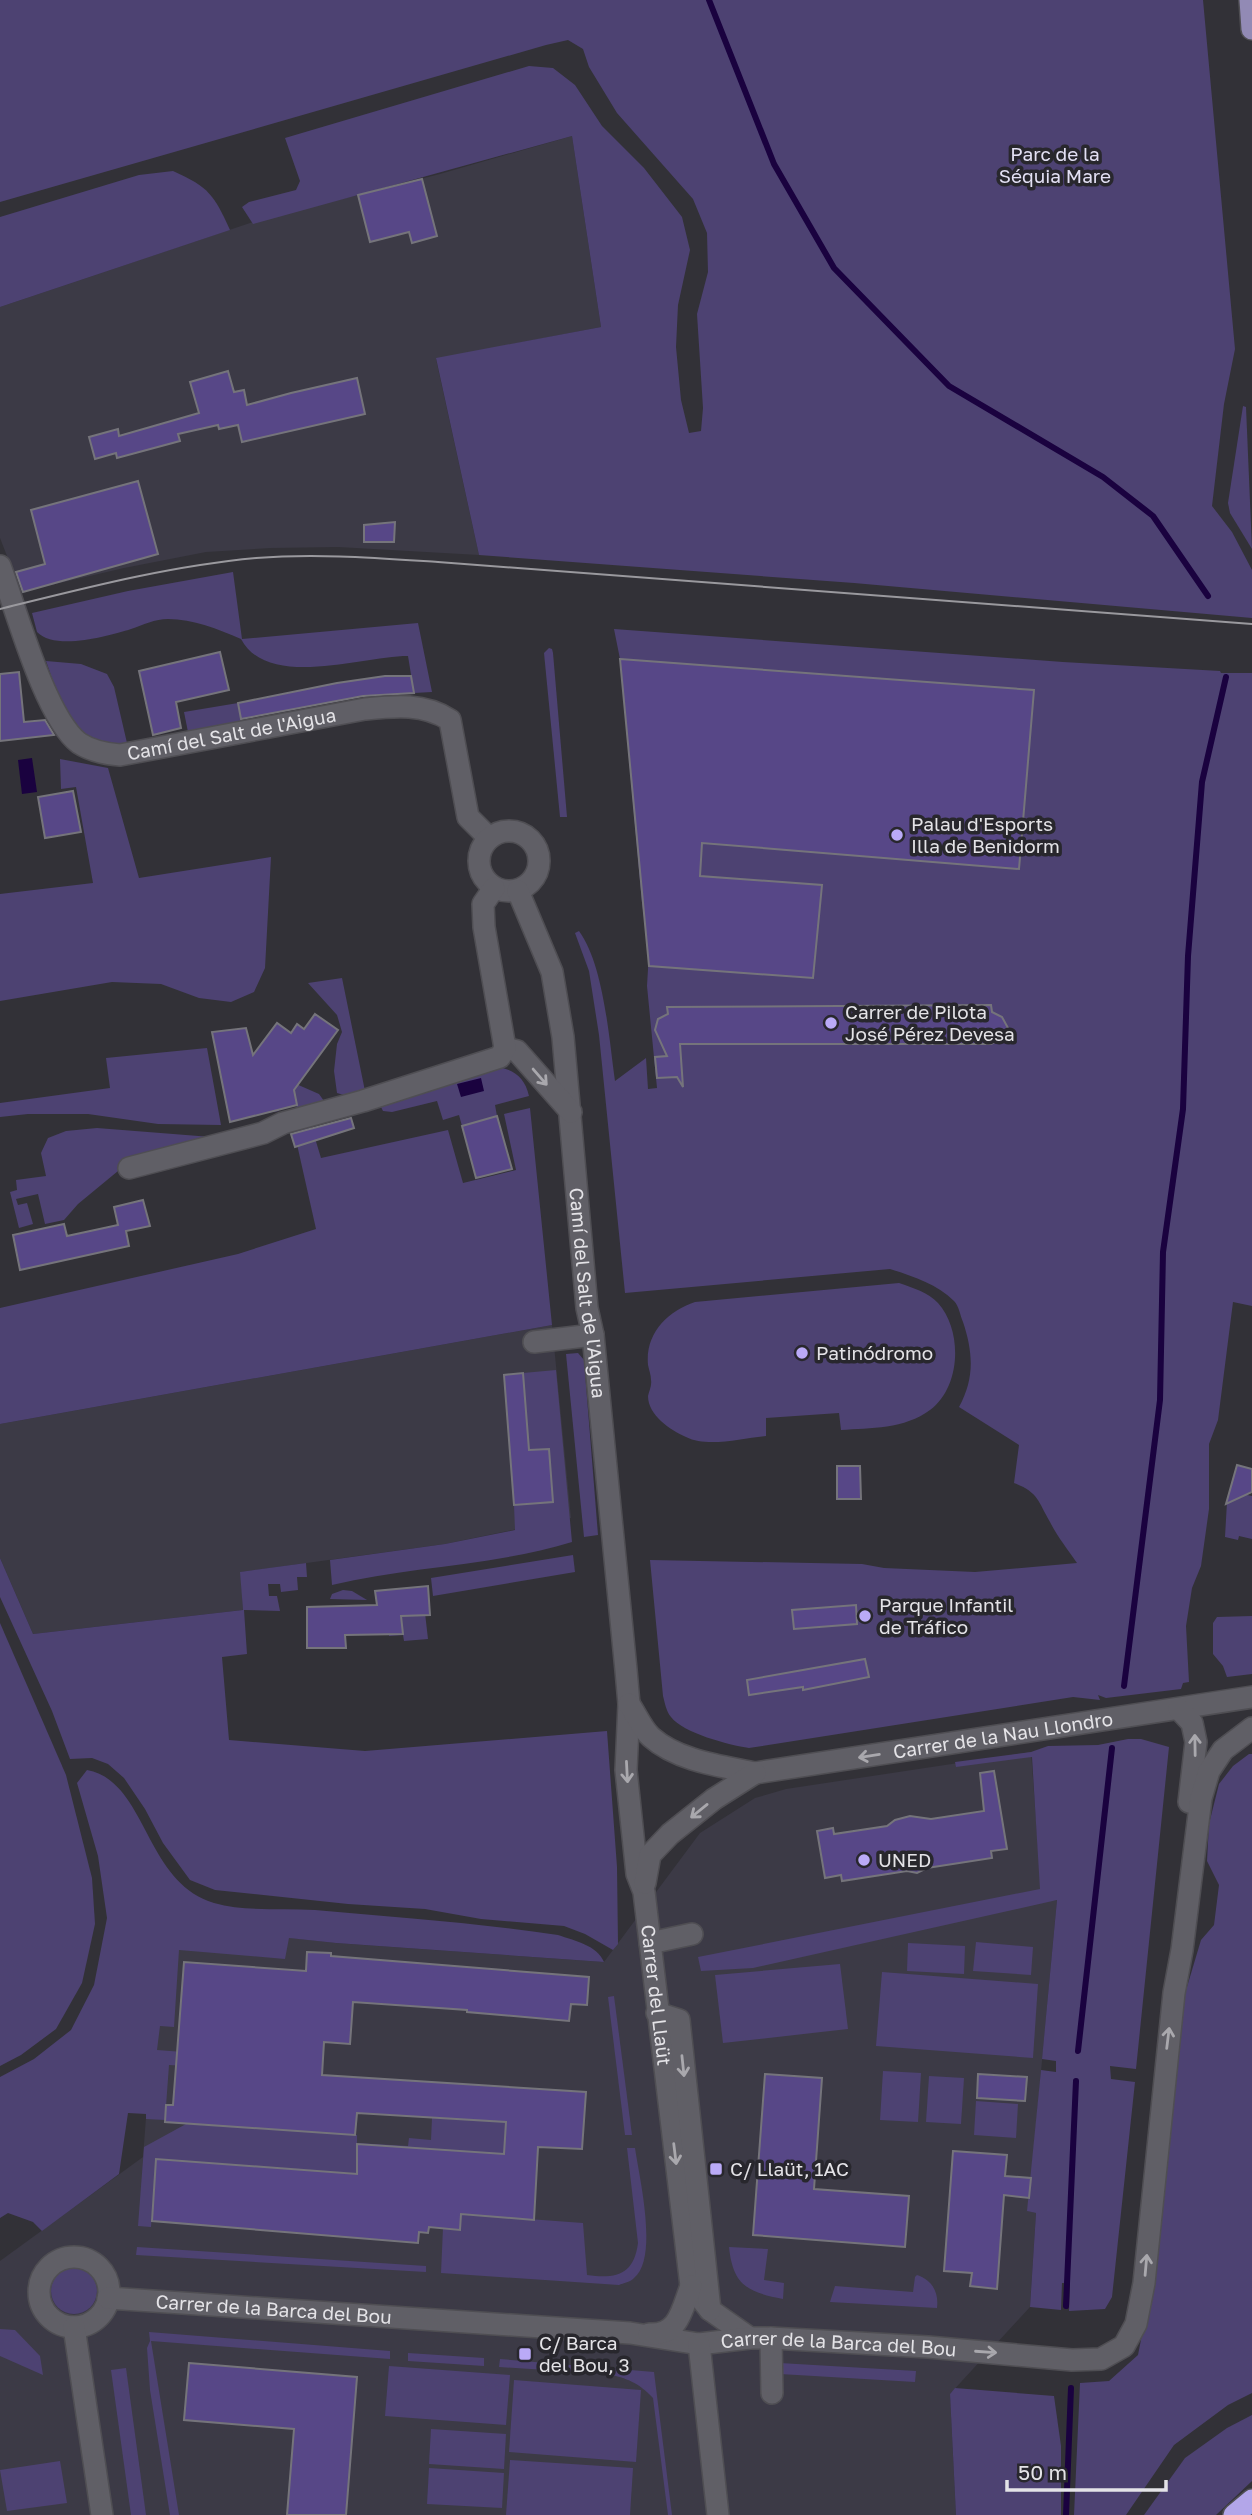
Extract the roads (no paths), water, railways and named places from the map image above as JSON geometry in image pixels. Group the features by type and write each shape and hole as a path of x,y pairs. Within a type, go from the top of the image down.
{"highway":[{"path":"1234,2515 1252,2500"}],"main road":[{"path":"1250,0 1252,29"}],"street":[{"name":"Camí del Salt de l'Aigua","path":"0,566 36,667 61,725 80,744 104,754 120,754 365,709 400,705 424,709 439,713 450,720 468,817 489,838"},
{"path":"518,832 534,844 539,864 536,875 528,885 510,892 494,888 481,874 478,864 483,845 489,838 498,833 518,832"},
{"path":"129,1168 262,1133 284,1123 500,1057 505,1048 484,927 483,904 494,888"},
{"name":"Camí del Salt de l'Aigua","path":"518,891 552,972 563,1037 587,1308 593,1335 629,1704"},
{"path":"505,1048 517,1051 571,1112"},
{"path":"534,1342 593,1335"},
{"name":"Carrer de la Nau Llondro","path":"629,1704 650,1736 671,1749 706,1763 755,1773 1252,1697"},
{"name":"Carrer del Llaüt","path":"629,1704 626,1770 637,1874 644,1892 691,2286 676,2325 661,2335 630,2333"},
{"name":"Carrer de la Barca del Bou","path":"1179,1709 1192,1723 1196,1742 1179,1891 1187,1909"},
{"name":"Carrer de la Barca del Bou","path":"108,2298 630,2333 699,2344 750,2337 928,2347 1072,2360 1101,2359 1124,2346 1136,2324 1144,2283 1164,2071 1201,1798 1209,1771 1223,1750 1252,1728"},
{"name":"Carrer de la Nau Llondro","path":"644,1892 650,1855 670,1834 755,1773"},
{"path":"650,1943 692,1934"},
{"path":"657,2013 678,2020 710,2310"},
{"path":"66,2258 88,2260 98,2267 108,2287 108,2298 100,2315 84,2325 74,2327 54,2321 40,2303 41,2280 47,2270 66,2258"},
{"path":"691,2286 710,2310 750,2337"},
{"path":"74,2327 102,2515"},
{"path":"771,2338 772,2393"},
{"path":"699,2344 718,2515"}],"waterway":[{"path":"709,0 774,164 834,268 949,386 1103,477 1153,516 1208,596"},
{"path":"1124,1686 1160,1400 1163,1252 1183,1109 1188,956 1202,782 1226,677"},
{"path":"1078,2051 1112,1748"},
{"path":"1066,2306 1076,2081"},
{"path":"1066,2515 1071,2388"}],"tram line":[{"path":"0,609 191,566 256,558 324,556 438,562 1252,624"}],"place":[{"name":"Palau d'Esports Illa de Benidorm","path":"897,835"},
{"name":"Carrer de Pilota José Pérez Devesa","path":"831,1023"},
{"name":"Patinódromo","path":"802,1353"},
{"name":"Parque Infantil de Tráfico","path":"865,1616"},
{"name":"UNED","path":"864,1860"},
{"name":"C/ Llaüt, 1AC","path":"716,2169"},
{"name":"C/ Barca del Bou, 3","path":"525,2354"}],"park label":[{"name":"Parc de la Séquia Mare","path":"1055,165"}]}
